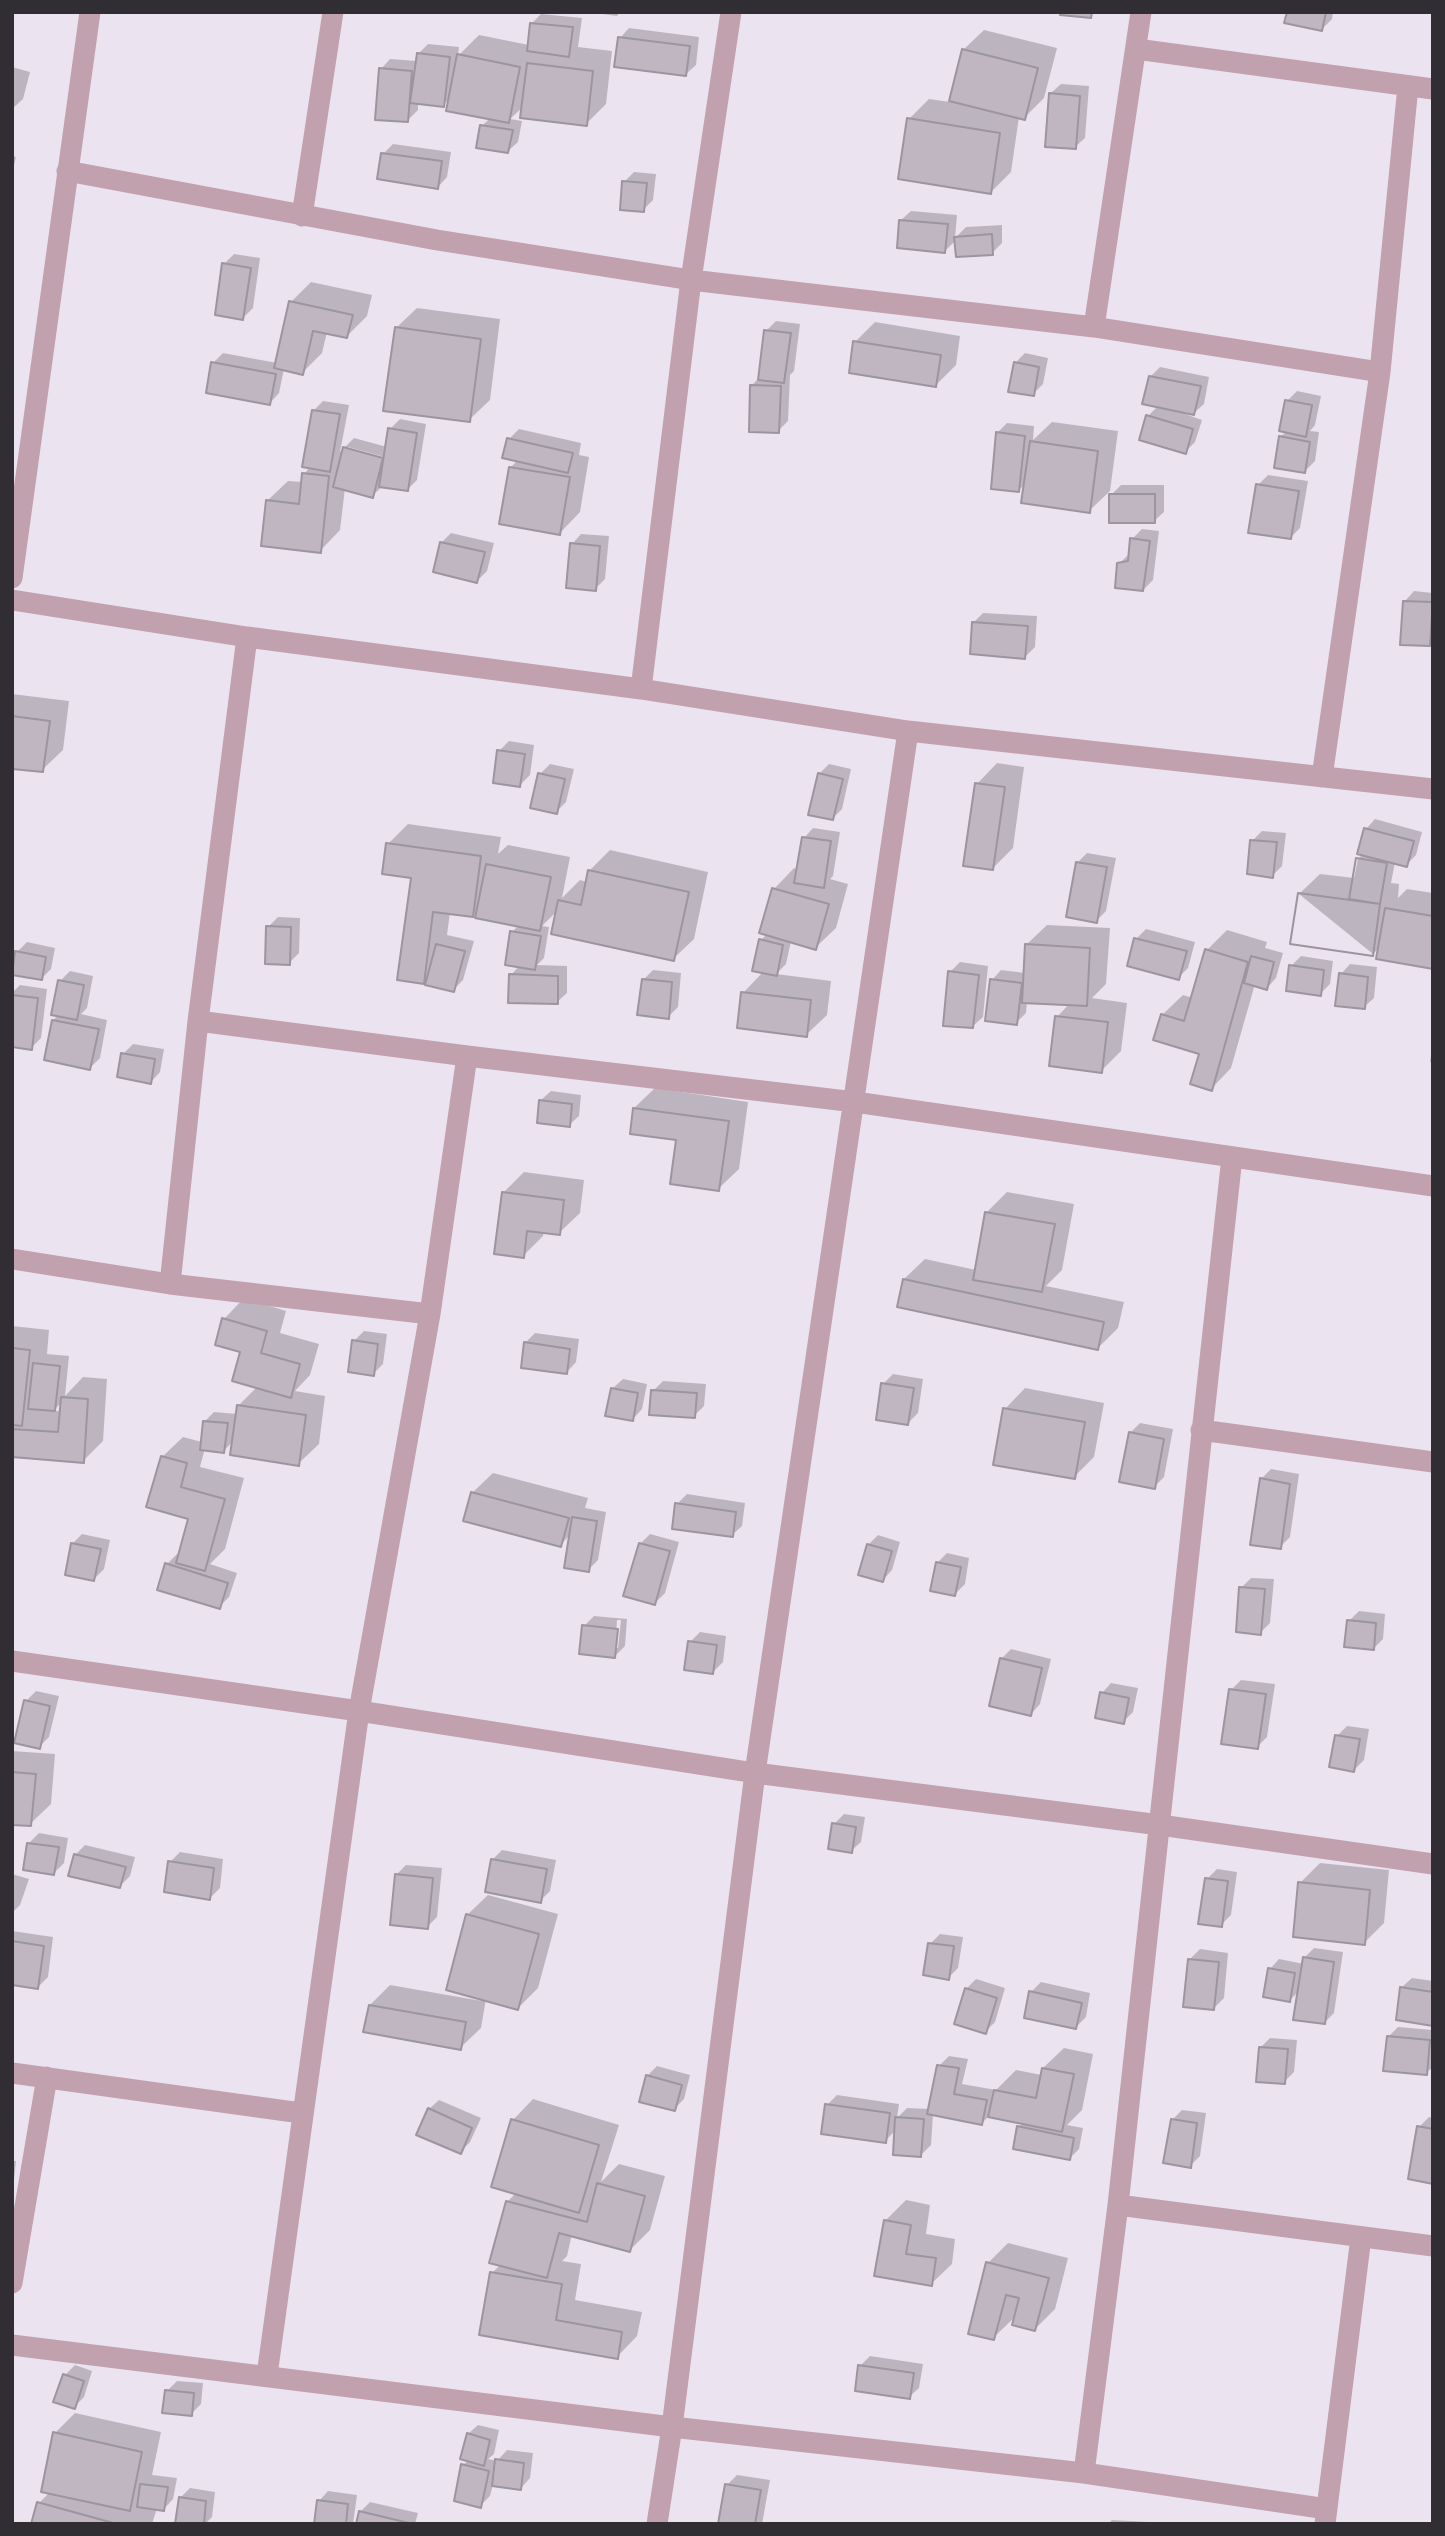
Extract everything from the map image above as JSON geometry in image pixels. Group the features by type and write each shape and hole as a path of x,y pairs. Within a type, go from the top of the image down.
{"street":[{"path":"12,578 90,12"},
{"path":"302,216 333,12"},
{"path":"641,690 691,280 731,12"},
{"path":"1094,327 1141,12"},
{"path":"1136,49 1433,89"},
{"path":"1322,777 1380,372 1408,86"},
{"path":"67,171 437,240 691,280 1094,327 1380,372"},
{"path":"12,600 247,637 641,690 908,732 1433,789"},
{"path":"170,1284 198,1021 247,637"},
{"path":"657,2524 672,2427 755,1773 908,732"},
{"path":"198,1021 855,1102 1433,1186"},
{"path":"267,2375 301,2113 359,1710 430,1314 467,1056"},
{"path":"1084,2473 1118,2205 1231,1157"},
{"path":"12,1259 170,1284 430,1314"},
{"path":"1201,1430 1433,1462"},
{"path":"12,1661 359,1710 755,1773 1160,1825 1433,1864"},
{"path":"12,2073 301,2113"},
{"path":"12,2283 47,2077"},
{"path":"1118,2205 1433,2246"},
{"path":"12,2345 672,2427 1084,2473 1326,2516 1361,2237"}],"building":[{"path":"1061,12 1092,12 1091,18 1060,15"},
{"path":"1287,12 1326,12 1322,31 1284,23"},
{"path":"530,23 573,27 569,57 527,51"},
{"path":"618,37 690,46 686,76 614,67"},
{"path":"962,49 1038,68 1025,120 949,101"},
{"path":"417,53 450,57 444,107 410,103"},
{"path":"457,54 520,67 509,123 446,111"},
{"path":"527,63 593,71 587,126 520,118"},
{"path":"379,68 412,71 408,122 375,120"},
{"path":"1049,93 1080,96 1076,149 1045,147"},
{"path":"907,118 1000,133 991,194 898,179"},
{"path":"480,125 513,130 508,153 476,148"},
{"path":"381,153 442,161 438,189 377,179"},
{"path":"622,181 647,183 644,212 620,210"},
{"path":"899,220 948,224 945,253 897,248"},
{"path":"992,234 993,255 956,257 954,237"},
{"path":"222,263 251,268 243,320 215,315"},
{"path":"289,301 353,315 347,338 313,331 303,375 274,368"},
{"path":"395,327 481,339 470,422 383,411"},
{"path":"764,330 791,333 784,383 758,380"},
{"path":"853,341 941,355 936,387 849,373"},
{"path":"211,362 276,374 270,405 206,393"},
{"path":"1014,362 1039,367 1034,396 1008,392"},
{"path":"1149,376 1201,386 1194,415 1142,404"},
{"path":"750,385 781,386 779,433 749,432"},
{"path":"1285,400 1312,405 1306,437 1279,431"},
{"path":"312,410 340,414 330,472 302,467"},
{"path":"1146,415 1193,429 1186,454 1139,440"},
{"path":"388,428 417,433 408,491 379,487"},
{"path":"996,432 1025,436 1019,492 991,489"},
{"path":"1279,436 1310,442 1305,473 1274,468"},
{"path":"507,438 573,453 568,473 502,458"},
{"path":"1030,441 1098,451 1090,513 1021,503"},
{"path":"343,447 383,458 373,498 333,487"},
{"path":"509,467 570,477 560,535 499,524"},
{"path":"302,473 329,476 321,553 261,546 266,500 299,504"},
{"path":"1256,484 1299,491 1291,539 1248,533"},
{"path":"1109,494 1155,494 1155,523 1109,523"},
{"path":"1130,538 1150,541 1143,591 1115,588 1117,563 1128,561"},
{"path":"440,542 485,552 477,583 433,572"},
{"path":"570,543 600,546 596,591 566,588"},
{"path":"1403,601 1433,602 1430,646 1400,645"},
{"path":"972,622 1028,626 1025,659 970,654"},
{"path":"12,716 50,721 43,772 12,769"},
{"path":"497,750 525,754 520,787 493,783"},
{"path":"538,773 565,779 557,814 530,808"},
{"path":"818,773 843,779 833,820 808,815"},
{"path":"975,783 1005,787 993,870 963,866"},
{"path":"1364,828 1414,841 1407,867 1357,854"},
{"path":"802,837 831,841 824,888 794,883"},
{"path":"1250,840 1277,842 1273,878 1247,874"},
{"path":"386,843 481,856 473,917 433,912 424,984 397,980 411,878 382,874"},
{"path":"1356,858 1387,863 1380,904 1349,899"},
{"path":"1356,858 1387,863 1380,904 1349,899"},
{"path":"1076,862 1107,867 1097,923 1066,917"},
{"path":"486,864 551,877 540,931 475,918"},
{"path":"588,870 689,892 674,961 551,934 558,900 581,905"},
{"path":"772,888 829,904 816,950 759,933"},
{"path":"1298,893 1380,904 1373,956 1290,944"},
{"path":"1298,893 1380,904 1373,956 1290,944"},
{"path":"1385,908 1433,916 1433,969 1376,959"},
{"path":"266,926 291,927 290,965 265,964"},
{"path":"510,931 541,936 535,970 505,965"},
{"path":"1134,938 1187,951 1179,980 1127,966"},
{"path":"759,939 783,945 777,976 752,971"},
{"path":"436,944 465,951 454,992 425,985"},
{"path":"1025,944 1090,948 1087,1006 1022,1003"},
{"path":"1205,949 1248,962 1212,1091 1190,1084 1199,1054 1153,1040 1161,1014 1184,1021"},
{"path":"15,951 46,957 42,980 12,975"},
{"path":"1251,956 1274,962 1267,990 1244,983"},
{"path":"1289,965 1324,970 1321,996 1286,991"},
{"path":"948,971 979,975 973,1028 943,1026"},
{"path":"1339,973 1368,977 1365,1009 1335,1006"},
{"path":"509,974 558,976 558,1004 508,1003"},
{"path":"642,979 672,982 669,1019 637,1015"},
{"path":"990,979 1022,983 1017,1025 985,1021"},
{"path":"58,980 84,985 77,1020 51,1015"},
{"path":"741,992 811,1000 807,1037 737,1028"},
{"path":"12,995 38,998 32,1050 12,1047"},
{"path":"1055,1016 1108,1022 1102,1073 1049,1066"},
{"path":"52,1020 99,1029 90,1070 44,1060"},
{"path":"121,1053 155,1059 151,1084 117,1077"},
{"path":"539,1100 572,1104 570,1127 537,1123"},
{"path":"633,1108 729,1121 719,1191 670,1184 676,1140 630,1134"},
{"path":"502,1192 564,1200 560,1235 527,1231 524,1258 494,1254"},
{"path":"985,1212 1055,1224 1042,1292 973,1280"},
{"path":"903,1279 1104,1322 1098,1350 897,1307"},
{"path":"222,1318 267,1331 261,1353 300,1364 291,1398 232,1381 240,1352 215,1345"},
{"path":"352,1340 378,1344 374,1376 348,1372"},
{"path":"524,1342 570,1349 567,1374 521,1368"},
{"path":"12,1348 30,1350 22,1426 12,1425"},
{"path":"33,1363 60,1366 55,1411 28,1409"},
{"path":"881,1383 914,1388 908,1425 876,1420"},
{"path":"611,1388 638,1393 633,1421 605,1416"},
{"path":"651,1390 697,1393 695,1418 649,1415"},
{"path":"61,1397 88,1399 84,1463 12,1457 12,1429 58,1432"},
{"path":"237,1405 306,1415 299,1466 230,1455"},
{"path":"1003,1408 1085,1422 1075,1479 993,1465"},
{"path":"203,1421 228,1423 224,1453 200,1450"},
{"path":"1129,1432 1164,1439 1155,1489 1119,1482"},
{"path":"161,1456 187,1463 181,1487 225,1499 205,1571 176,1563 188,1519 146,1507"},
{"path":"1260,1478 1290,1484 1281,1549 1250,1545"},
{"path":"471,1492 569,1518 561,1547 463,1521"},
{"path":"675,1503 736,1512 733,1537 672,1529"},
{"path":"572,1517 597,1521 589,1572 564,1568"},
{"path":"71,1543 101,1549 94,1581 65,1575"},
{"path":"639,1543 670,1551 655,1605 623,1596"},
{"path":"867,1544 892,1551 883,1582 858,1575"},
{"path":"936,1562 961,1567 955,1596 930,1591"},
{"path":"165,1563 228,1583 220,1609 157,1590"},
{"path":"1239,1587 1265,1589 1261,1635 1236,1632"},
{"path":"1347,1620 1376,1623 1374,1650 1344,1647"},
{"path":"582,1625 618,1629 615,1658 579,1654"},
{"path":"688,1641 717,1645 713,1674 684,1670"},
{"path":"1000,1658 1042,1668 1031,1716 989,1706"},
{"path":"1229,1689 1266,1694 1258,1749 1221,1744"},
{"path":"1100,1692 1129,1698 1124,1724 1095,1718"},
{"path":"24,1700 50,1706 40,1749 14,1743"},
{"path":"1335,1735 1360,1739 1354,1772 1329,1767"},
{"path":"12,1772 36,1774 31,1826 12,1825"},
{"path":"832,1823 856,1827 852,1853 828,1849"},
{"path":"27,1843 59,1847 54,1875 23,1870"},
{"path":"74,1854 126,1867 120,1888 68,1876"},
{"path":"491,1859 547,1869 541,1903 485,1892"},
{"path":"168,1861 214,1868 210,1900 164,1892"},
{"path":"395,1874 433,1878 428,1929 390,1925"},
{"path":"1205,1878 1228,1881 1222,1927 1198,1924"},
{"path":"1298,1882 1370,1890 1365,1945 1293,1937"},
{"path":"466,1914 539,1934 518,2010 446,1990"},
{"path":"12,1941 44,1946 38,1989 12,1985"},
{"path":"928,1943 954,1946 949,1980 923,1975"},
{"path":"1303,1957 1334,1962 1325,2024 1293,2020"},
{"path":"1188,1959 1219,1962 1214,2010 1183,2007"},
{"path":"1268,1968 1295,1973 1290,2002 1263,1997"},
{"path":"1400,1987 1433,1992 1433,2026 1396,2020"},
{"path":"965,1988 997,1998 986,2034 954,2024"},
{"path":"1029,1991 1082,2003 1076,2029 1024,2018"},
{"path":"369,2005 466,2022 461,2050 363,2032"},
{"path":"1387,2036 1430,2040 1427,2075 1383,2071"},
{"path":"1259,2047 1288,2049 1285,2084 1256,2082"},
{"path":"937,2065 959,2068 954,2094 987,2100 982,2125 927,2114"},
{"path":"1042,2068 1074,2074 1062,2132 988,2117 994,2090 1036,2098"},
{"path":"646,2075 682,2085 675,2111 639,2102"},
{"path":"825,2104 890,2113 886,2143 821,2134"},
{"path":"428,2108 472,2128 461,2154 416,2135"},
{"path":"895,2117 924,2119 921,2157 893,2155"},
{"path":"511,2119 599,2145 579,2213 491,2187"},
{"path":"1171,2119 1197,2123 1191,2168 1163,2163"},
{"path":"1017,2126 1074,2138 1070,2160 1013,2149"},
{"path":"1417,2126 1433,2129 1433,2184 1408,2179"},
{"path":"597,2183 645,2196 630,2252 559,2233 547,2278 489,2263 506,2201 587,2222"},
{"path":"884,2220 911,2225 906,2254 936,2258 932,2286 874,2276"},
{"path":"986,2262 1049,2278 1035,2331 1012,2325 1019,2298 1006,2295 994,2340 968,2334"},
{"path":"490,2272 562,2284 556,2320 622,2332 618,2359 479,2335"},
{"path":"858,2365 914,2373 910,2399 855,2391"},
{"path":"63,2374 84,2381 75,2409 53,2402"},
{"path":"165,2390 194,2393 192,2416 162,2413"},
{"path":"53,2432 142,2452 130,2511 41,2492"},
{"path":"467,2433 490,2440 484,2466 460,2459"},
{"path":"495,2459 524,2463 521,2490 492,2486"},
{"path":"461,2464 489,2471 481,2508 454,2501"},
{"path":"140,2484 168,2487 164,2511 137,2507"},
{"path":"725,2484 761,2490 755,2524 718,2524"},
{"path":"179,2497 206,2501 204,2524 175,2524"},
{"path":"317,2500 348,2504 346,2524 314,2524"},
{"path":"37,2502 117,2524 31,2524"},
{"path":"359,2511 409,2523 409,2524 356,2524"}]}
